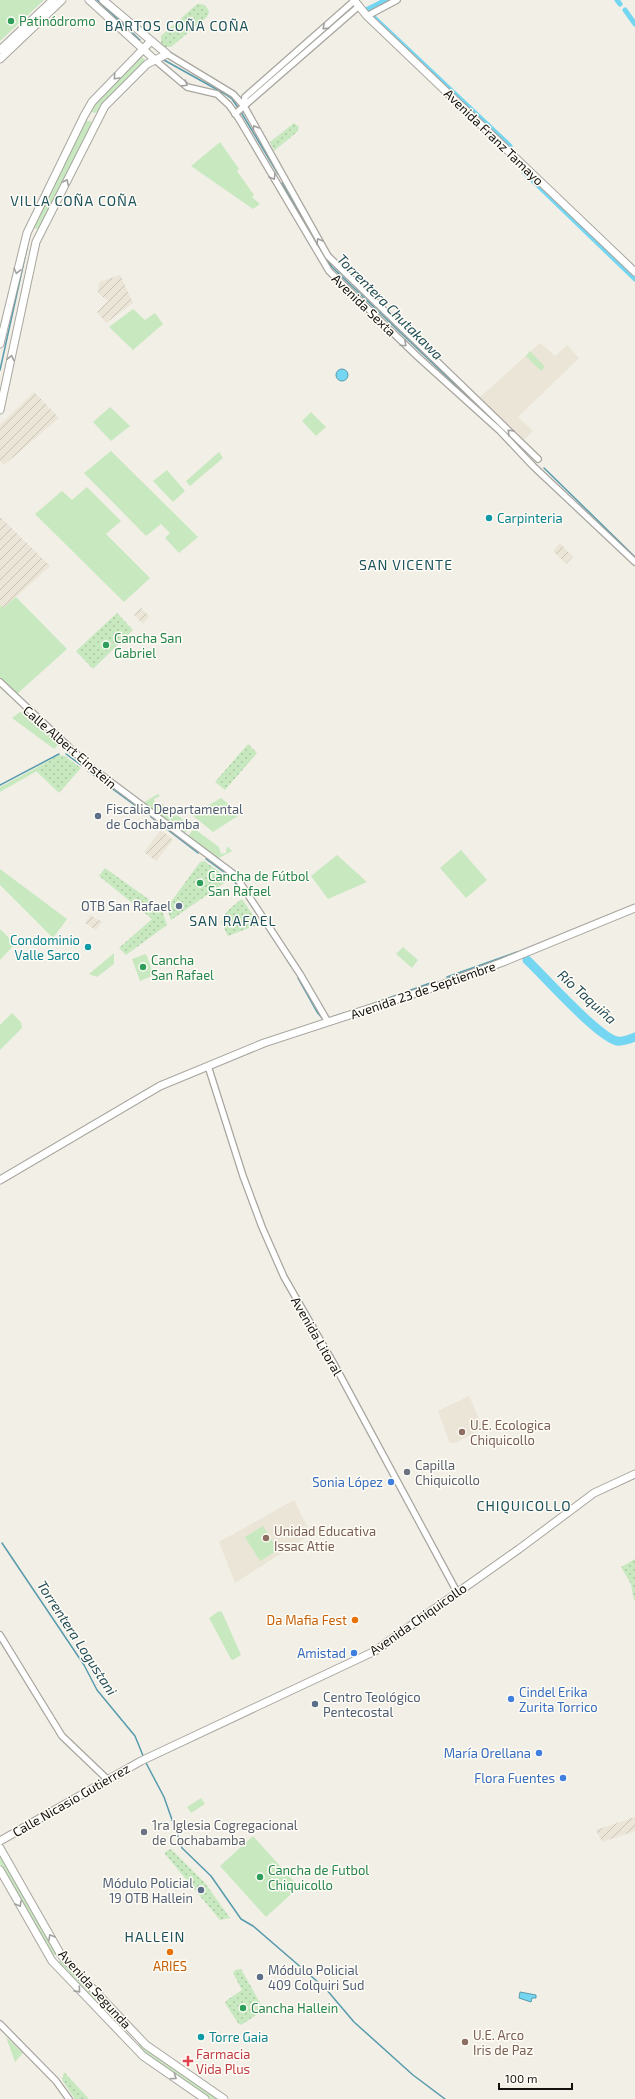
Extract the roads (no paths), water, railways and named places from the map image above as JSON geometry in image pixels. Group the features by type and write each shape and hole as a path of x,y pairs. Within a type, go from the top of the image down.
{"main road":[{"path":"0,50 53,0"},
{"path":"0,59 62,0"},
{"name":"Avenida Sexta","path":"89,0 162,57"},
{"name":"Avenida Sexta","path":"103,0 147,45 162,57"},
{"name":"Avenida Franz Tamayo","path":"354,2 635,272"},
{"path":"0,344 27,233 92,102 147,45"},
{"path":"0,410 36,242 105,106 147,64 162,57"},
{"name":"Avenida 23 de Septiembre","path":"0,1180 154,1089 264,1043 503,962 635,908"},
{"name":"Avenida Chiquicollo","path":"145,1759 375,1651 519,1549 594,1493 634,1477"},
{"name":"Calle Nicasio Gutierrez","path":"0,1841 145,1759"},
{"name":"Avenida Segunda","path":"0,1848 61,1955 146,2045 224,2099"},
{"name":"Avenida Segunda","path":"0,1870 52,1961 95,2008 143,2056 205,2099"}],"street":[{"path":"367,16 397,0"},
{"path":"240,110 245,96 354,2"},
{"name":"Avenida Sexta","path":"162,57 233,94 240,110 329,271 418,357 498,429 533,466 635,562"},
{"name":"Avenida Sexta","path":"162,57 187,87 218,94 229,105 240,110 328,256 538,459"},
{"name":"Calle Albert Einstein","path":"0,682 88,766 235,875 300,974 328,1022"},
{"name":"Avenida Litoral","path":"208,1066 262,1228 284,1277 334,1364 398,1487 457,1592"},
{"path":"0,1635 62,1736 108,1779"},
{"path":"0,2024 56,2081 69,2099"}],"water":[{"path":"340,369 344,369 348,375 344,381 340,381 336,377 336,373"},
{"path":"520,1992 536,1995 536,1998 532,1998 531,2002 519,1998"}],"waterway":[{"name":"Torrentera Chutakawa","path":"97,0 140,40"},
{"path":"386,0 366,10 510,146"},
{"path":"617,0 620,4"},
{"path":"625,10 635,24"},
{"name":"Torrentera Chutakawa","path":"164,60 225,94 232,99 239,109"},
{"name":"Torrentera Chutakawa","path":"241,112 278,174"},
{"path":"524,172 635,279"},
{"name":"Torrentera Chutakawa","path":"282,183 325,258 332,267 469,398"},
{"path":"0,370 27,248"},
{"name":"Torrentera Chutakawa","path":"478,406 522,448"},
{"name":"Torrentera Chutakawa","path":"544,468 635,557"},
{"path":"0,785 59,754"},
{"path":"66,754 81,765"},
{"path":"88,771 144,812"},
{"path":"151,817 198,853"},
{"path":"206,859 232,878 242,892"},
{"path":"247,899 269,931"},
{"path":"447,977 517,952"},
{"name":"Río Taquiña","path":"527,960 571,1005 608,1037 617,1041 635,1037"},
{"path":"288,961 291,966"},
{"path":"298,978 317,1012 322,1018"},
{"path":"372,1004 436,981"},
{"path":"332,1017 344,1013"},
{"name":"Torrentera Logustani","path":"2,1543 84,1665 97,1690 135,1736 144,1758"},
{"name":"Torrentera Logustani","path":"145,1761 164,1797 182,1848 211,1876 241,1919 253,1926 326,1989 354,2022 413,2075 445,2099"}],"place":[{"name":"Patinódromo","path":"11,21"},
{"name":"Carpinteria","path":"489,518"},
{"name":"Cancha San Gabriel","path":"106,645"},
{"name":"Fiscalia Departamental de Cochabamba","path":"98,816"},
{"name":"Cancha de Fútbol San Rafael","path":"200,883"},
{"name":"OTB San Rafael","path":"179,906"},
{"name":"Condominio Valle Sarco","path":"88,947"},
{"name":"Cancha San Rafael","path":"143,967"},
{"name":"U.E. Ecologica Chiquicollo","path":"462,1432"},
{"name":"Capilla Chiquicollo","path":"407,1472"},
{"name":"Sonia López","path":"391,1482"},
{"name":"Unidad Educativa Issac Attie","path":"266,1538"},
{"name":"Da Mafia Fest","path":"355,1620"},
{"name":"Amistad","path":"354,1653"},
{"name":"Cindel Erika Zurita Torrico","path":"511,1699"},
{"name":"Centro Teológico Pentecostal","path":"315,1704"},
{"name":"María Orellana","path":"539,1753"},
{"name":"Flora Fuentes","path":"563,1778"},
{"name":"1ra Iglesia Cogregacional de Cochabamba","path":"144,1832"},
{"name":"Cancha de Futbol Chiquicollo","path":"260,1877"},
{"name":"Módulo Policial 19 OTB Hallein","path":"201,1890"},
{"name":"ARIES","path":"170,1952"},
{"name":"Módulo Policial 409 Colquiri Sud","path":"260,1977"},
{"name":"Cancha Hallein","path":"243,2008"},
{"name":"Torre Gaia","path":"201,2037"},
{"name":"U.E. Arco Iris de Paz","path":"465,2042"},
{"name":"Farmacia Vida Plus","path":"188,2061"}],"district":[{"name":"BARTOS COÑA COÑA","path":"177,26"},
{"name":"VILLA COÑA COÑA","path":"74,201"},
{"name":"SAN VICENTE","path":"406,565"},
{"name":"SAN RAFAEL","path":"233,921"},
{"name":"CHIQUICOLLO","path":"524,1506"},
{"name":"HALLEIN","path":"155,1937"}]}
